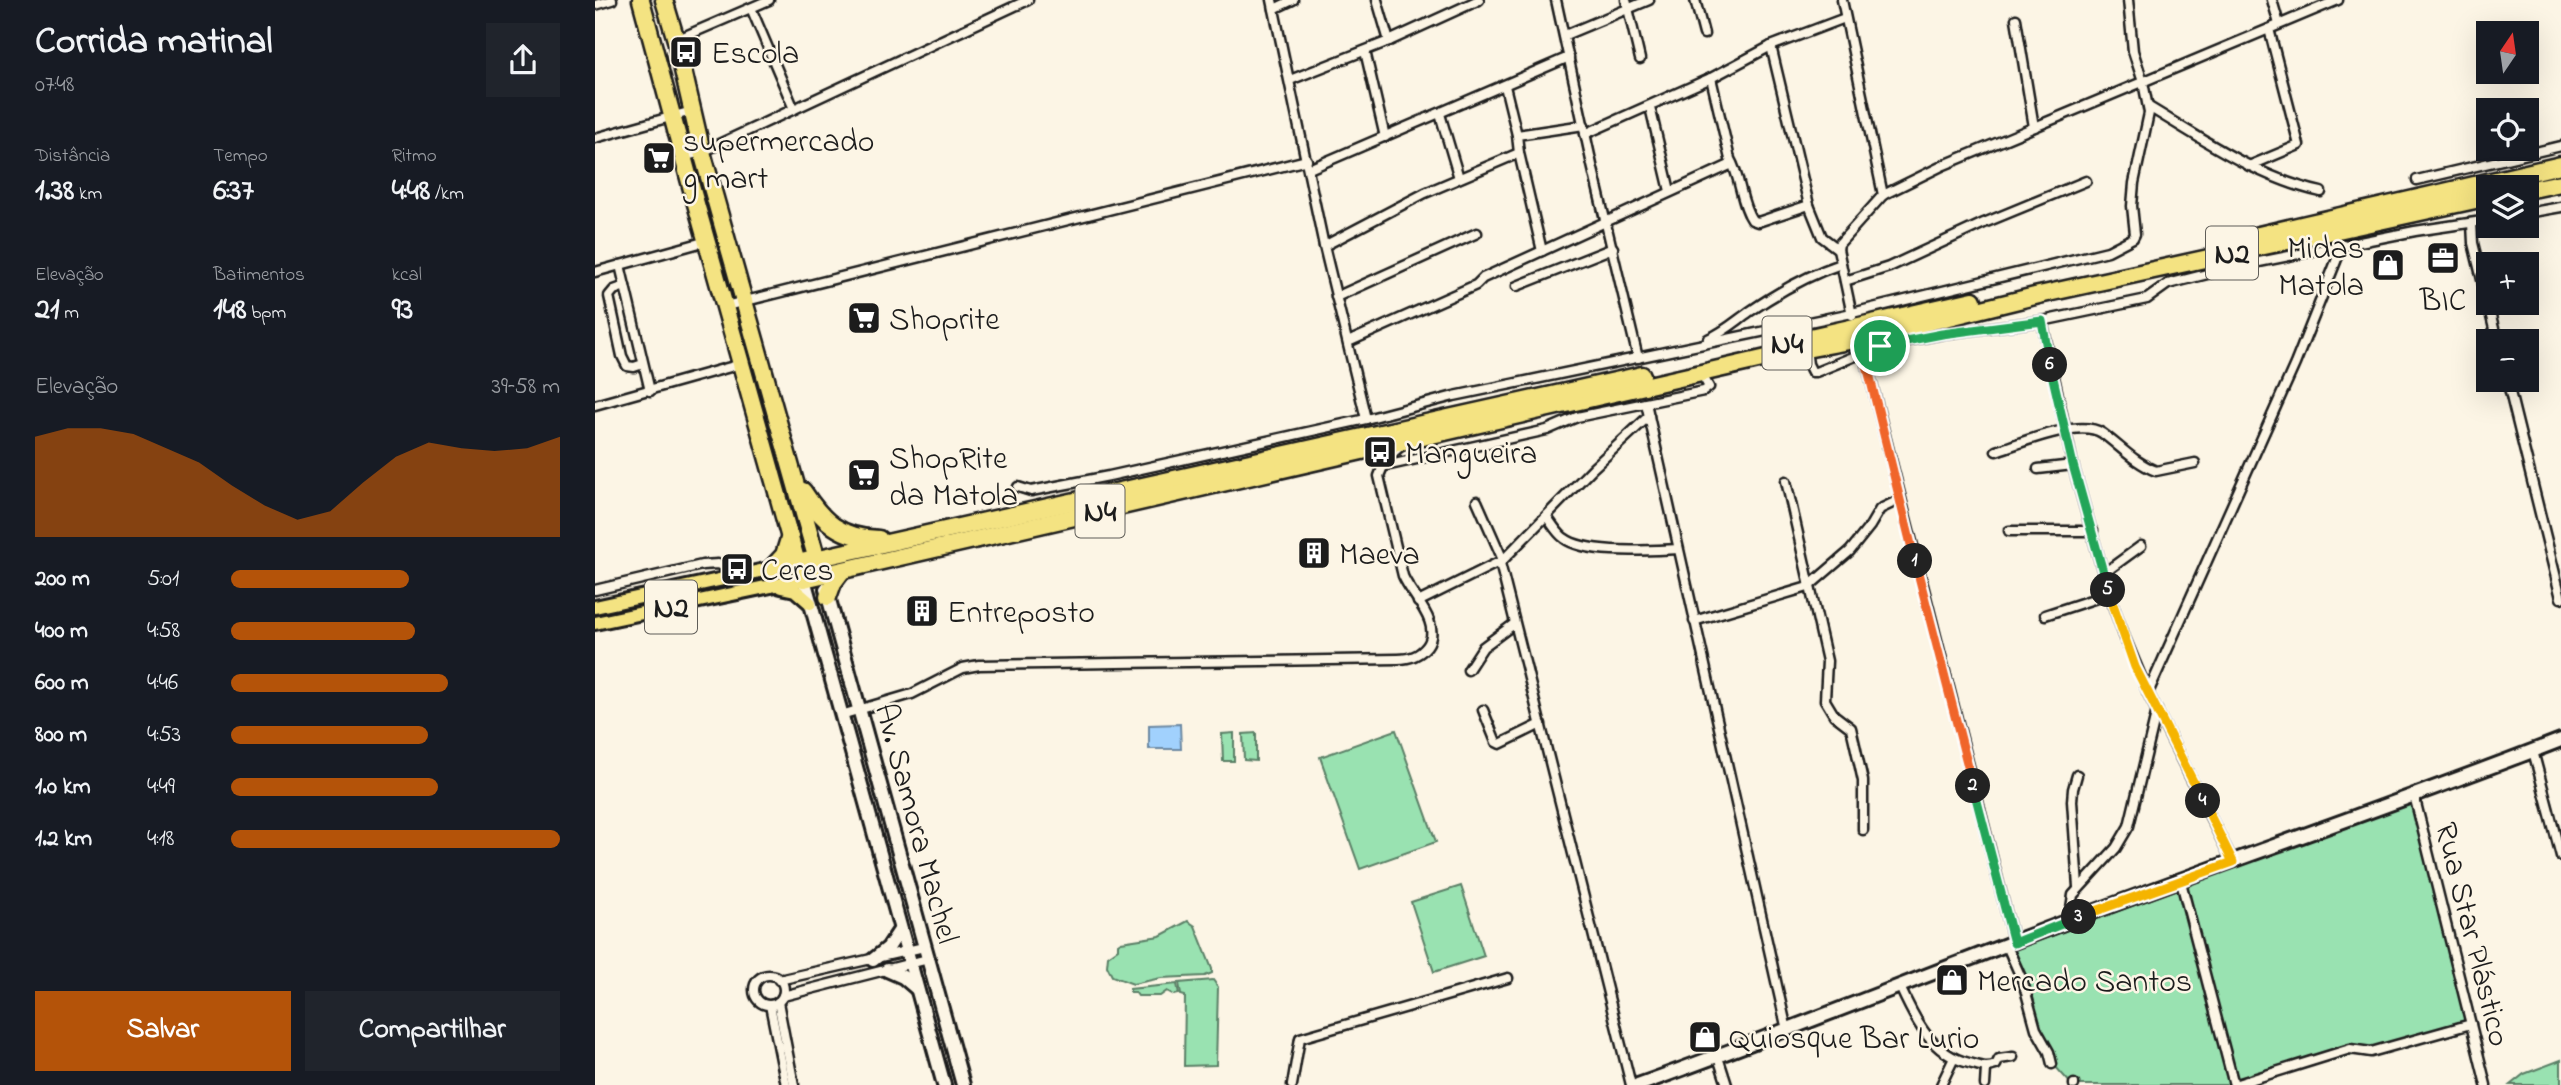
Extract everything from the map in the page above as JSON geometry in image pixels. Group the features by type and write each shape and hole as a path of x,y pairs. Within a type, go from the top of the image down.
{"highway":[{"path":"641,0 797,563 804,579"},
{"path":"664,0 702,152 822,576"},
{"name":"N2","path":"2210,247 2561,166"},
{"path":"2539,188 2561,183"},
{"name":"N2","path":"1976,311 2476,200"},
{"name":"N4","path":"797,563 1857,333 2210,247"},
{"name":"N4","path":"804,579 1807,349 1857,333 1976,311"},
{"path":"794,477 818,514 848,534 879,539 929,533"},
{"path":"771,569 784,555 790,536"},
{"path":"828,597 833,583 842,571"}],"main road":[{"name":"N2","path":"596,606 797,563"},
{"name":"Av. Samora Machel","path":"822,576 963,1085"},
{"name":"N2","path":"595,623 804,579"},
{"name":"Av. Samora Machel","path":"804,579 944,1085"},
{"path":"771,586 795,590 810,603"},
{"path":"1638,1085 2069,921 2561,740"},
{"path":"873,960 888,948 900,929"},
{"path":"887,970 903,977 917,989"}],"street":[{"path":"595,5 612,0"},
{"path":"676,40 769,0"},
{"path":"684,157 702,152 1028,0"},
{"path":"1293,0 1273,5 1324,246 1366,419"},
{"path":"1377,0 1389,41"},
{"path":"1290,80 1389,41 1479,0"},
{"path":"1556,0 1638,358"},
{"path":"1626,0 1640,59"},
{"path":"1565,35 1649,0"},
{"path":"1695,0 1703,34"},
{"path":"1842,0 1884,195"},
{"path":"1018,487 1031,491 1696,345 1857,333 2098,254 2133,238 2135,234 2132,206 2134,183 2149,107 2133,51 2128,0"},
{"path":"2272,0 2279,24"},
{"path":"2052,1064 2049,1052 2036,1029 2011,944 1838,249 1842,240 1884,195 1944,165 2338,0"},
{"path":"751,8 794,109"},
{"path":"1585,134 1650,107 1771,46 1845,18"},
{"path":"2016,19 2034,127"},
{"path":"2249,166 2299,145 2269,29"},
{"path":"1771,46 1809,205 1822,237 1838,249"},
{"path":"1365,51 1385,137"},
{"path":"726,306 1308,164 1385,137 1569,57"},
{"path":"1710,78 1732,164 1749,215 1755,222 1809,205"},
{"path":"1505,86 1542,251"},
{"path":"1650,107 1670,191"},
{"path":"2149,107 2249,166 2297,186 2321,192"},
{"path":"595,138 692,111"},
{"path":"1440,114 1459,178"},
{"path":"1517,135 1584,125"},
{"path":"2417,180 2561,146"},
{"path":"1324,246 1459,178 1520,153"},
{"path":"1348,342 1476,285 1483,278 1732,164"},
{"path":"1845,281 1889,267 1983,223 2086,181"},
{"path":"2539,211 2561,206"},
{"path":"1857,333 1880,346 1916,338 2042,321 2147,299 2168,284 2181,280 2343,244 2476,222"},
{"path":"2472,223 2473,243 2494,329"},
{"path":"1336,297 1477,233"},
{"path":"595,272 707,241"},
{"path":"2148,694 2295,364 2343,244"},
{"path":"1517,286 1613,248"},
{"path":"1696,345 1724,332 1758,306 1803,279 1841,264"},
{"path":"620,265 650,391"},
{"path":"625,286 614,290 609,296 621,356 627,366 643,364"},
{"path":"2042,321 2073,465 2109,594 2135,667 2233,862"},
{"path":"1807,349 1809,368 1816,372 1857,333"},
{"path":"595,405 741,364"},
{"path":"1381,467 1540,432 1577,418 1704,391 1709,387 1701,373"},
{"path":"2510,392 2561,598"},
{"path":"1646,403 1787,1030"},
{"path":"1418,602 1501,561 1649,416"},
{"path":"1996,451 2065,430 2088,429 2100,432 2130,456 2156,471 2195,463"},
{"path":"841,715 912,694 963,668 979,665 1409,659 1426,648 1432,629 1429,617 1409,590 1403,576 1379,484 1381,467 1407,439"},
{"path":"2038,469 2073,465"},
{"path":"1786,481 1827,661 1825,700 1834,715 1851,728 1863,781 1863,830"},
{"path":"1694,621 1808,587 1850,551 1880,509 1899,500"},
{"path":"1477,501 1501,561 1514,624 1631,1085"},
{"path":"1547,517 1563,537 1582,546 1624,551 1678,549"},
{"path":"2009,531 2093,531"},
{"path":"2104,573 2141,546"},
{"path":"595,590 702,565 718,564 746,575"},
{"path":"2045,615 2109,594"},
{"path":"1468,670 1483,647 1514,624"},
{"path":"2069,921 2073,895 2078,887 2105,862 2125,835 2157,709"},
{"path":"1483,710 1496,742 1500,744 1541,724"},
{"path":"2533,751 2561,856"},
{"path":"2077,775 2073,801 2078,887"},
{"name":"Rua Star Plástico","path":"2414,795 2484,1085"},
{"path":"2181,881 2234,1085 2350,1049 2371,1052 2471,1024"},
{"path":"779,980 873,960 926,953"},
{"path":"786,1085 777,1001 783,987 779,980 772,976 763,976 756,982 755,998 762,1004 777,1001 887,970 909,957 926,953"},
{"path":"1292,1085 1300,1038 1508,978"},
{"path":"1900,987 1913,1018 1924,1033 1954,1058 1986,1069 1996,1065 1999,1059 2013,1057"},
{"path":"777,1001 795,1085"},
{"path":"1717,1057 1727,1085"},
{"path":"1941,1085 1954,1058"},
{"path":"1985,1085 1986,1069"}],"green space":[{"path":"1396,730 1436,842 1360,869 1320,757"},
{"path":"1234,733 1234,761 1223,761 1222,734"},
{"path":"1256,733 1256,761 1244,760 1243,734"},
{"path":"2412,802 2473,1017 2461,1032 2246,1078 2237,1085 2072,1085 2054,1065 2011,951"},
{"path":"1461,886 1484,956 1434,972 1411,902"},
{"path":"1188,921 1195,926 1212,973 1133,984 1112,976 1107,966 1108,956 1118,949 1118,944 1160,936"},
{"path":"1213,980 1218,987 1216,1065 1184,1066 1185,996 1181,995 1179,983"},
{"path":"1177,984 1179,994 1174,995 1167,991 1160,996 1138,996 1135,992 1130,992 1130,989"},
{"path":"2561,1060 2561,1085 2510,1085 2524,1074"}],"water":[{"path":"1180,724 1181,749 1149,749 1149,725"}],"place":[{"name":"Escola","path":"686,52"},
{"name":"supermercado g mart","path":"659,158"},
{"name":"BIC","path":"2443,258"},
{"name":"Midas Matola","path":"2388,265"},
{"name":"Shoprite","path":"864,318"},
{"name":"Mangueira","path":"1380,452"},
{"name":"ShopRite da Matola","path":"864,475"},
{"name":"Maeva","path":"1314,553"},
{"name":"Ceres","path":"737,569"},
{"name":"Entreposto","path":"922,611"},
{"name":"Mercado Santos","path":"1952,980"},
{"name":"Quiosque Bar Lurio","path":"1705,1037"}],"route":[{"path":"2042,321 2073,465 2109,594 2135,667 2233,862 2014,943 1899,500 1864,353 1880,346 1916,338 2042,321"}]}
